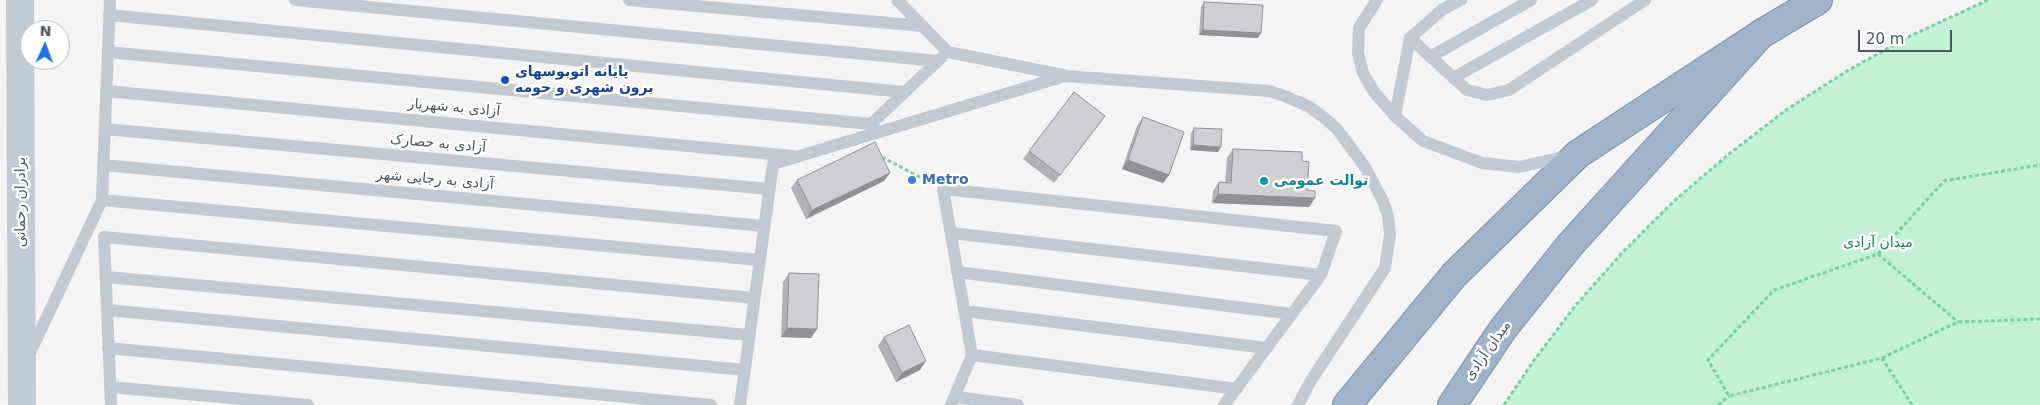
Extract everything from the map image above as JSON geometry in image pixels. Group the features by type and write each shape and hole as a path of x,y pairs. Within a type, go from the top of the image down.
{"highway":[{"name":"میدان آزادی","path":"1452,405 1503,329 1570,245 1761,34 1818,0"},
{"path":"1347,405 1454,275 1578,154 1761,34"}],"main road":[{"name":"برادران رحمانی","path":"20,0 22,405"}],"lane":[{"path":"22,369 102,200 110,0"},
{"path":"295,0 938,61"},
{"path":"629,0 923,26"},
{"path":"897,0 948,52 1065,76 1269,91 1308,106 1337,129 1365,166 1383,201 1388,216 1390,234 1385,268 1310,382 1298,405"},
{"path":"1377,0 1359,28 1358,54 1363,73 1374,92 1395,116 1423,141 1482,163 1519,167 1578,154"},
{"path":"1395,116 1410,38 1443,9 1461,0"},
{"path":"1430,56 1531,0"},
{"path":"1453,78 1592,0"},
{"path":"1410,38 1467,90 1487,95 1509,90 1645,0"},
{"path":"109,15 904,92"},
{"path":"108,52 874,128"},
{"path":"874,128 904,92 948,52"},
{"path":"740,405 773,164 874,128 1065,76"},
{"name":"آزادی به شهریار","path":"106,90 799,156"},
{"name":"آزادی به حصارک","path":"105,129 769,189"},
{"name":"آزادی به رجایی شهر","path":"103,165 764,226"},
{"path":"1018,405 954,401 972,355 943,189 1336,231 1321,275 1224,405"},
{"path":"102,200 760,260"},
{"path":"950,233 1321,275"},
{"path":"111,405 104,238 754,298"},
{"path":"957,272 1292,314"},
{"path":"106,277 749,335"},
{"path":"107,310 745,370"},
{"path":"964,311 1268,348"},
{"path":"108,348 711,405"},
{"path":"972,355 1237,389"},
{"path":"110,387 308,405"}],"path":[{"path":"1504,405 1532,363 1576,306 1623,252 1674,201 1729,154 1786,110 1847,71 1910,36 1988,0"},
{"path":"883,159 943,189"},
{"path":"1729,396 1708,360 1774,290 1878,254 1944,181 2040,165"},
{"path":"1878,254 1958,322"},
{"path":"1718,405 1729,396 1882,358 1958,322 2040,319"},
{"path":"1882,358 1912,405"}],"green space":[{"name":"میدان آزادی","path":"1988,0 2040,0 2040,405 1504,405 1532,363 1575,306 1623,252 1674,201 1729,154 1786,110 1847,71 1910,36"}],"building":[{"path":"1204,2 1263,5 1261,33 1203,30"},
{"path":"1074,92 1105,116 1060,175 1029,151"},
{"path":"1143,117 1184,132 1169,175 1128,160"},
{"path":"1194,128 1222,129 1221,147 1193,145"},
{"path":"875,142 890,173 812,210 797,180"},
{"name":"توالت عمومی","path":"1233,149 1302,152 1302,161 1309,162 1307,190 1315,191 1315,198 1218,194 1219,182 1231,183"},
{"path":"789,273 819,274 817,329 787,328"},
{"path":"909,325 926,361 902,373 884,337"}],"place":[{"name":"پایانه اتوبوسهای برون شهری و حومه","path":"505,80"},
{"name":"Metro","path":"912,180"},
{"name":"توالت عمومی","path":"1264,181"}]}
